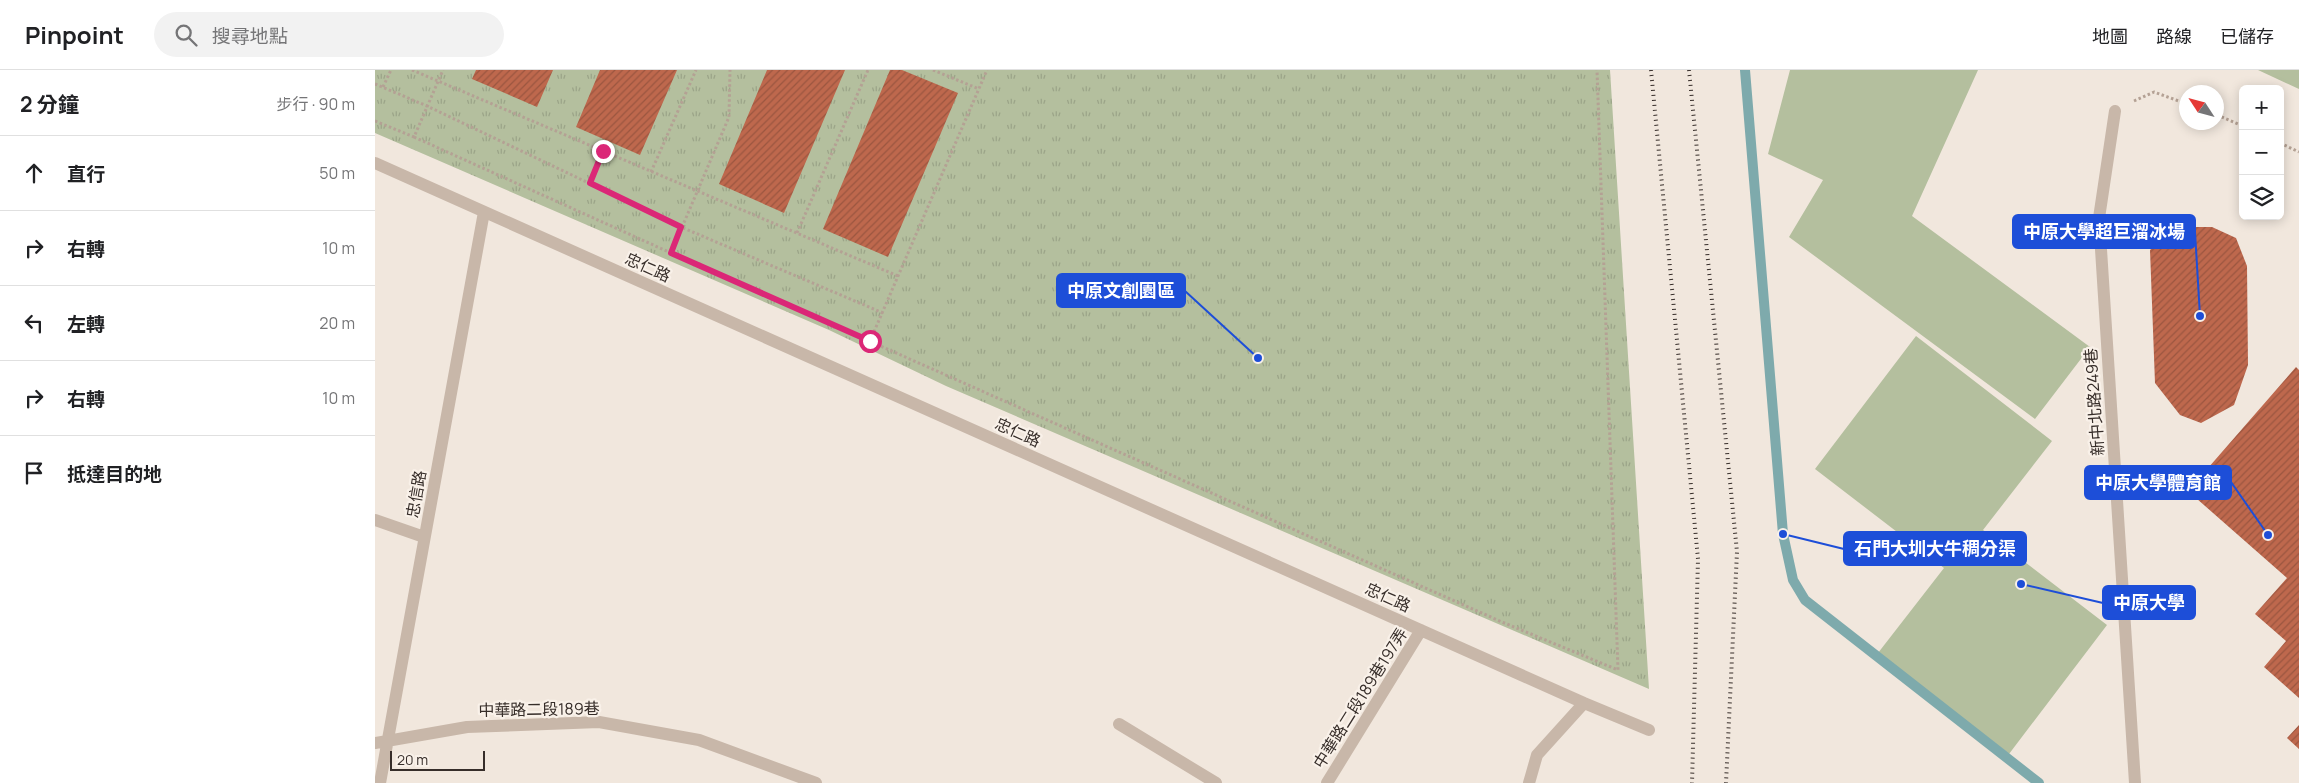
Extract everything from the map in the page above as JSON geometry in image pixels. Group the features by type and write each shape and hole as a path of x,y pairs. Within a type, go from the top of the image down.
{"lane":[{"name":"新中北路249巷","path":"2115,110 2099,218 2135,783"},
{"name":"忠仁路","path":"375,163 1583,703 1649,730"},
{"name":"忠信路","path":"380,783 381,742 424,538 484,212"},
{"path":"375,520 424,538"},
{"name":"中華路二段189巷197弄","path":"1327,783 1421,630"},
{"path":"1529,783 1537,755 1583,703"},
{"name":"中華路二段189巷","path":"381,742 467,726 599,722 699,740 817,783"},
{"path":"1119,724 1216,783"}],"path":[{"path":"383,87 391,70"},
{"path":"412,70 898,276"},
{"path":"414,137 443,70"},
{"path":"651,172 695,70"},
{"path":"671,253 729,117 730,70"},
{"path":"797,233 868,70"},
{"path":"933,70 979,90"},
{"path":"870,341 987,70"},
{"path":"375,120 1493,618 1618,670 1597,70"},
{"path":"375,84 427,106 681,227 883,313"},
{"path":"2115,110 2154,92 2179,101"},
{"path":"2224,118 2239,124"},
{"path":"2284,145 2299,152"},
{"path":"590,183 603,151"}],"green space":[{"path":"375,70 1610,70 1649,689 946,386 829,330 375,133"},
{"path":"1790,70 1978,70 1912,216 2090,347 2035,419 1789,237 1823,180 1768,154"},
{"path":"2258,70 2299,70 2299,89"},
{"path":"1916,336 2052,441 1983,530 2107,625 2009,754 1878,653 1944,568 1815,469"}],"building":[{"path":"476,70 553,70 537,107 472,79"},
{"path":"600,70 677,70 640,155 576,127"},
{"path":"767,70 845,70 784,213 719,184"},
{"path":"890,70 902,70 958,93 888,257 823,229"},
{"path":"2175,227 2212,227 2236,238 2247,266 2248,365 2234,405 2201,423 2180,415 2155,383 2150,250"},
{"path":"2296,367 2299,370 2299,698 2264,667 2286,641 2255,614 2287,578 2188,491"},
{"path":"2299,725 2299,749 2287,738"}],"waterway":[{"path":"1745,70 1783,534 1793,580 1805,600 2039,783"}],"railway":[{"path":"1651,70 1698,559 1692,783"},
{"path":"1689,70 1737,552 1726,783"}],"place":[{"name":"中原大學超巨溜冰場","path":"2200,316"},
{"name":"中原文創園區","path":"1258,358"},
{"name":"石門大圳大牛稠分渠","path":"1783,534"},
{"name":"中原大學體育館","path":"2268,535"},
{"name":"中原大學","path":"2021,584"}],"route":[{"path":"603,151 590,183 681,227 671,253 870,341"}]}
